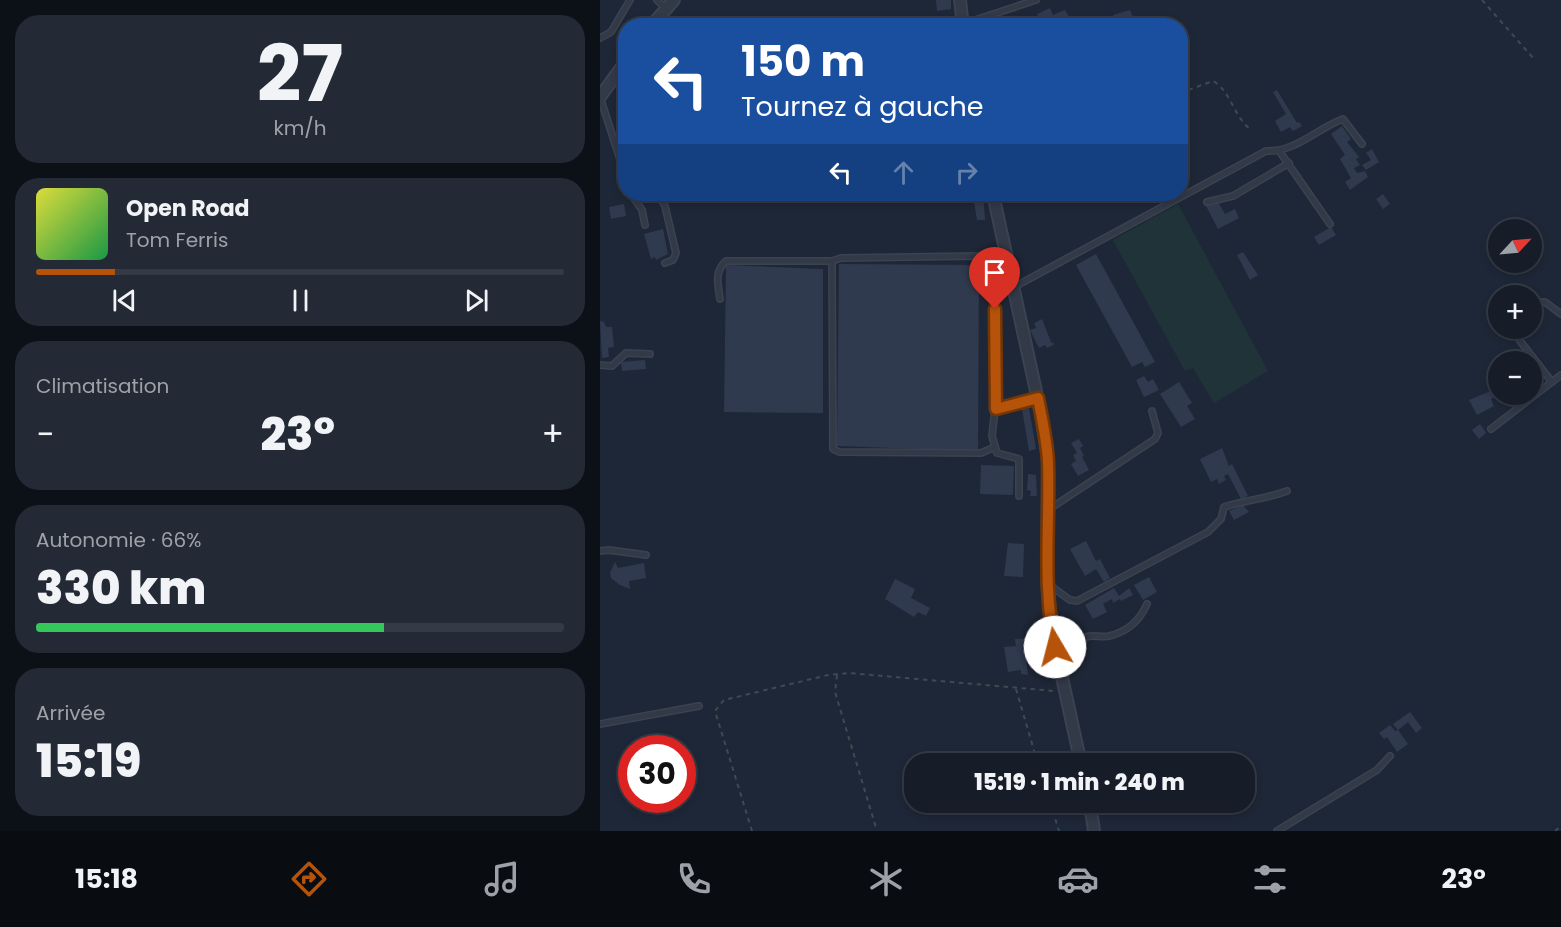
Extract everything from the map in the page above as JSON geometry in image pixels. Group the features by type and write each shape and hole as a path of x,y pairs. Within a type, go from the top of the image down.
{"street":[{"path":"658,18 674,0"},
{"path":"960,0 962,18"},
{"path":"600,97 618,72"},
{"path":"995,201 1038,398 1048,459 1047,583 1055,647 1078,753"},
{"path":"1092,813 1094,831"}],"lane":[{"path":"619,18 630,0"},
{"path":"657,0 665,9"},
{"path":"983,18 1036,0"},
{"path":"600,38 611,32 618,20"},
{"path":"600,97 618,149"},
{"path":"1188,193 1266,151 1280,152 1343,119 1362,144"},
{"path":"1280,152 1330,224"},
{"path":"1207,202 1233,196 1289,164"},
{"path":"635,201 642,210 645,225"},
{"path":"662,201 676,253 673,260 665,263"},
{"path":"1014,287 1173,201"},
{"path":"720,299 717,276 720,266 726,261 832,261 841,258 979,256 987,263 995,309 996,409 992,436 997,453 1019,459 1019,496"},
{"path":"832,261 833,449 839,452 981,453 995,447"},
{"path":"1542,302 1561,315"},
{"path":"1519,339 1552,382"},
{"path":"600,366 612,366 626,353 650,354"},
{"path":"1491,429 1561,375"},
{"path":"996,409 1038,398"},
{"path":"1048,510 1155,439 1158,433 1152,411"},
{"path":"1047,583 1070,600 1077,601 1208,532 1221,519 1224,507 1239,502 1263,500 1287,491"},
{"path":"600,551 646,555"},
{"path":"1055,647 1070,645 1088,636 1108,636 1123,630 1140,619 1147,604"},
{"path":"600,724 699,706"},
{"path":"1277,831 1377,770 1390,756"}],"path":[{"path":"1482,0 1534,59"},
{"path":"1188,90 1213,81 1221,86 1240,122 1251,130"},
{"path":"752,831 715,711 724,700 849,673 1051,692 1063,685"},
{"path":"837,674 835,692 877,831"},
{"path":"1016,689 1035,753"},
{"path":"1053,813 1059,831"},
{"path":"1555,831 1561,826"}],"green space":[{"path":"1178,204 1268,371 1214,403 1193,368 1185,371 1113,240"}],"building":[{"path":"936,0 951,0 951,9 937,11"},
{"path":"1050,8 1053,15 1065,10 1070,18 1039,18 1037,14"},
{"path":"1130,10 1133,17 1114,18 1113,15"},
{"path":"1277,90 1297,123 1299,122 1302,126 1293,131 1290,127 1281,132 1275,121 1286,114 1273,92"},
{"path":"1342,126 1351,139 1347,142 1359,157 1356,159 1360,165 1354,168 1357,173 1365,171 1368,177 1350,190 1345,182 1351,178 1340,159 1345,155 1331,134"},
{"path":"1372,149 1379,162 1366,170 1362,165 1371,160 1366,153"},
{"path":"1383,194 1390,204 1383,209 1376,199"},
{"path":"1217,200 1225,214 1235,209 1239,218 1218,229 1206,206"},
{"path":"974,201 984,201 985,220 977,220"},
{"path":"624,204 626,216 611,219 609,207"},
{"path":"1331,227 1336,235 1319,245 1314,237"},
{"path":"663,229 668,254 656,260 655,257 651,259 644,234"},
{"path":"1243,252 1258,275 1250,280 1237,255"},
{"path":"1096,254 1155,362 1145,367 1142,362 1132,367 1076,265"},
{"path":"839,264 979,265 978,451 837,446"},
{"path":"726,265 823,269 823,413 724,412"},
{"path":"1042,319 1051,342 1055,344 1047,348 1045,345 1039,348 1030,330 1036,328 1034,323"},
{"path":"600,321 604,322 606,327 612,327 614,347 608,348 609,357 602,358"},
{"path":"645,360 646,369 622,371 621,362"},
{"path":"1144,376 1148,382 1153,379 1159,390 1144,397 1136,380"},
{"path":"1179,382 1192,403 1187,406 1195,419 1181,427 1160,394"},
{"path":"1488,392 1488,405 1494,406 1477,415 1469,400"},
{"path":"1029,408 1036,449 1029,451 1022,409"},
{"path":"1480,424 1486,433 1479,439 1472,430"},
{"path":"1079,439 1083,446 1080,448 1084,456 1082,457 1089,470 1078,476 1071,464 1076,461 1073,455 1077,453 1071,443"},
{"path":"1222,448 1229,466 1232,464 1248,496 1241,499 1228,474 1224,476 1226,480 1219,484 1217,479 1211,482 1200,459"},
{"path":"981,465 1014,466 1013,495 980,494"},
{"path":"1028,474 1036,475 1037,496 1030,496 1031,491 1027,490"},
{"path":"1243,505 1249,512 1234,520 1229,511"},
{"path":"1086,541 1096,561 1100,559 1110,578 1104,582 1096,569 1085,576 1070,549"},
{"path":"1008,543 1024,544 1023,577 1004,576"},
{"path":"615,562 618,568 644,563 646,578 629,581 630,589 620,585 611,578 610,573"},
{"path":"1149,577 1157,592 1143,600 1134,585"},
{"path":"895,579 915,589 911,598 930,608 926,616 918,612 914,617 885,599"},
{"path":"1114,588 1119,596 1129,588 1133,595 1121,601 1120,599 1113,603 1112,599 1103,604 1107,612 1093,619 1085,605"},
{"path":"1042,628 1044,635 1028,638 1027,630"},
{"path":"1028,638 1030,652 1025,652 1028,675 1021,674 1021,670 1008,672 1004,647 1016,646 1015,639"},
{"path":"1410,712 1422,728 1416,733 1408,722 1398,730 1393,724"},
{"path":"1390,725 1395,731 1398,730 1408,744 1397,752 1387,737 1384,739 1379,733"}],"route":[{"path":"995,309 996,409 1038,398 1041,414 1048,459 1047,583 1055,647"}]}
